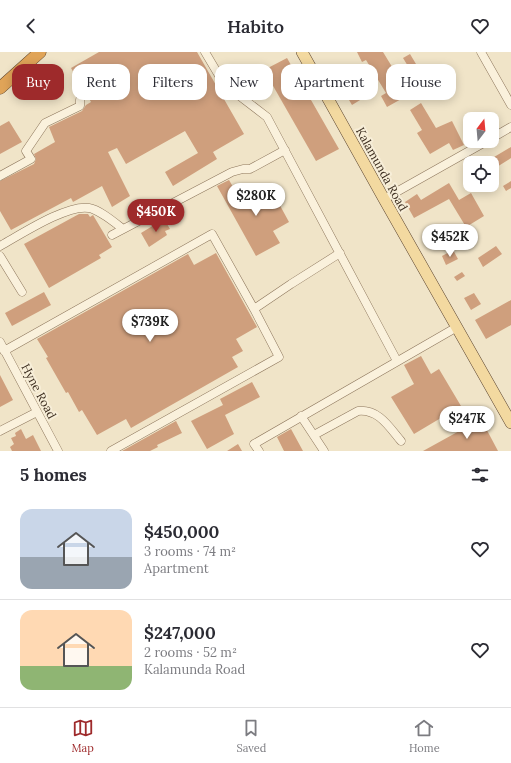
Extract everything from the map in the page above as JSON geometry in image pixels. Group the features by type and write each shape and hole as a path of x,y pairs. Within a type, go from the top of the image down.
{"highway":[{"path":"0,88 40,52"}],"main road":[{"name":"Kalamunda Road","path":"302,52 511,423"}],"street":[{"path":"205,52 224,84 267,117 397,361"},
{"path":"481,52 511,105"},
{"path":"0,176 31,159 26,151 45,123 80,106 80,100"},
{"path":"499,134 511,127"},
{"path":"384,199 475,148"},
{"path":"112,235 232,172 250,169 285,150"},
{"path":"0,246 59,215 79,208 91,208 110,219 123,229"},
{"path":"4,351 212,234 279,356 111,451"},
{"path":"254,309 340,253"},
{"path":"0,256 22,292"},
{"path":"259,451 254,444 457,326"},
{"name":"Hyne Road","path":"0,342 58,451"},
{"path":"314,435 358,411 365,410 381,417 401,441"},
{"path":"0,431 37,412"},
{"path":"301,416 324,451"}],"building":[{"path":"99,52 197,52 204,64 138,64 138,100 207,100 207,69 215,83 215,100 225,100 244,134 213,152 217,159 173,186 165,172 198,153 185,131 126,164 117,148 108,152 130,196 112,207 102,186 73,202 71,198 11,230 0,211 0,181 34,164 36,159 34,154 55,142 49,127 82,111 86,105 91,102 90,100 130,100 130,64 78,64"},
{"path":"357,52 383,52 390,64 386,64 386,93 378,80 378,64 368,64 366,60 362,62"},
{"path":"410,54 416,64 407,64 403,58"},
{"path":"287,58 290,64 281,64 281,100 273,86 273,65"},
{"path":"386,93 386,100 399,100 387,107 381,96"},
{"path":"281,100 311,100 339,149 316,161"},
{"path":"349,100 360,100 352,105"},
{"path":"421,103 436,128 452,121 463,145 453,150 449,143 430,154 417,133 422,130 410,110"},
{"path":"9,121 22,142 0,154 0,126"},
{"path":"511,147 511,158 499,166 499,156 496,156"},
{"path":"229,180 243,204 271,189 289,222 273,231 280,243 256,256 217,186"},
{"path":"511,181 511,188 506,191 503,186"},
{"path":"449,183 459,200 471,193 484,216 466,227 449,199 414,218 405,202 417,194 421,200"},
{"path":"79,214 88,214 90,217 93,215 112,247 99,255 101,258 49,288 24,244"},
{"path":"164,219 170,229 165,231 167,235 149,247 141,233"},
{"path":"443,224 448,234 434,241 429,231"},
{"path":"496,246 502,254 483,267 478,258"},
{"path":"453,250 458,259 446,265 442,256"},
{"path":"216,253 257,327 236,339 243,351 232,357 238,367 131,428 126,419 97,435 82,410 79,412 68,392 66,393 37,339 188,254 194,265"},
{"path":"462,272 465,276 457,281 454,277"},
{"path":"44,292 51,305 12,326 5,313"},
{"path":"474,293 481,304 471,310 464,298"},
{"path":"511,300 511,325 486,339 475,320"},
{"path":"421,356 431,374 439,369 461,406 414,434 391,397 414,384 404,365"},
{"path":"0,375 13,400 0,407"},
{"path":"252,382 260,397 225,415 234,434 207,449 191,421 223,405 220,399"},
{"path":"481,419 498,451 423,451"},
{"path":"176,421 182,433 157,445 158,447 150,451 122,451"},
{"path":"21,429 26,439 33,435 41,451 12,451 10,447 14,444 11,438 16,436 15,433"},
{"path":"291,429 303,451 284,451 277,437"},
{"path":"238,444 242,451 227,451"}]}
